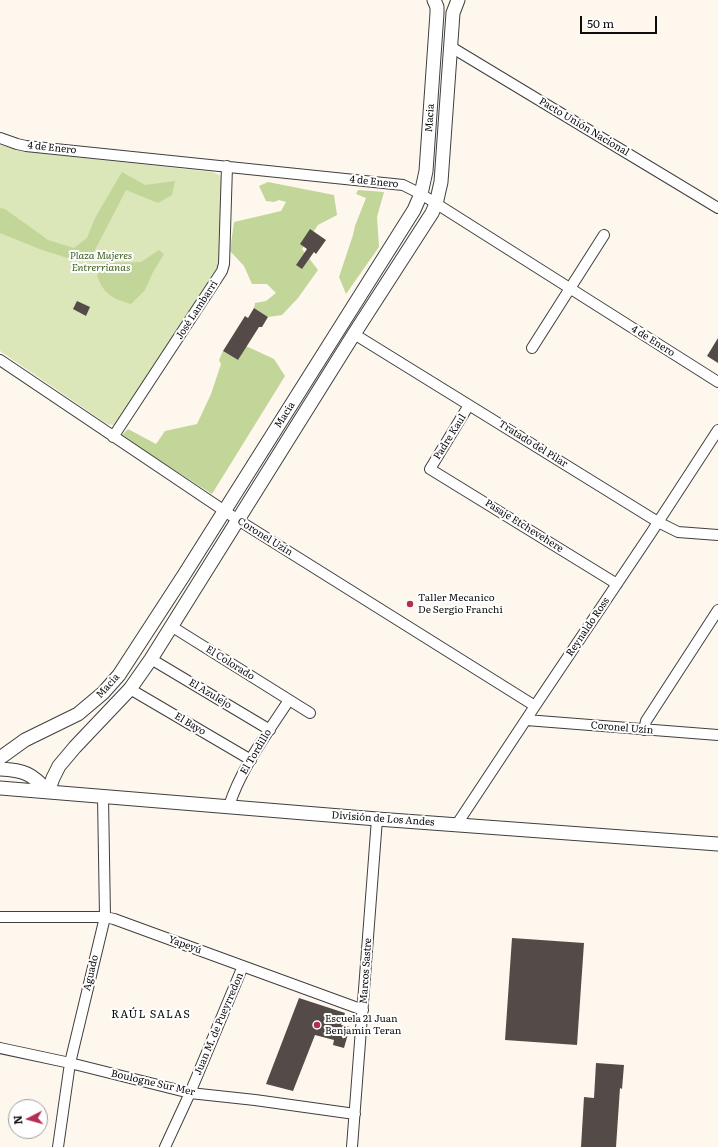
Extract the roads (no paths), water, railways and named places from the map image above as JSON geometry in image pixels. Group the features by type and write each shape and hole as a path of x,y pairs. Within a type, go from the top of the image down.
{"street":[{"path":"435,0 448,2 457,0"},
{"name":"Macia","path":"0,758 25,740 78,714 110,686 119,675 414,210 421,194 426,171 437,13 435,0"},
{"name":"Macia","path":"48,792 59,766 130,689 151,659 354,334 432,213 436,204 441,182 450,47 453,13 457,0"},
{"name":"Pacto Unión Nacional","path":"450,47 718,208"},
{"name":"4 de Enero","path":"0,138 26,146 403,185 421,194 718,382"},
{"name":"José Lambarri","path":"113,437 222,271 224,264 227,166"},
{"path":"532,348 604,235"},
{"name":"Tratado del Pilar","path":"354,334 658,522 678,532 718,535"},
{"name":"Coronel Uzín","path":"0,360 224,511 535,706"},
{"name":"Padre Kaul","path":"430,469 469,405"},
{"name":"Reynaldo Ross","path":"457,824 718,430"},
{"name":"Pasaje Etchevehere","path":"430,469 617,584"},
{"path":"644,730 646,721 718,610"},
{"name":"El Colorado","path":"171,626 310,713"},
{"name":"El Azulejo","path":"151,659 270,730"},
{"name":"El Bayo","path":"130,689 250,760"},
{"name":"El Tordillo","path":"229,806 234,791 250,760 289,700"},
{"name":"Coronel Uzín","path":"526,720 718,735"},
{"path":"0,769 28,774 37,779 48,792"},
{"name":"División de Los Andes","path":"0,788 377,819 718,844"},
{"name":"Aguado","path":"58,1147 70,1063 104,917 103,797"},
{"name":"Marcos Sastre","path":"352,1147 377,819"},
{"name":"Yapeyú","path":"0,917 104,917 121,921 363,1010"},
{"name":"Juan M. de Pueyrredon","path":"165,1147 190,1093 243,966"},
{"name":"Boulogne Sur Mer","path":"0,1048 70,1063 190,1093 255,1100 355,1114"}],"place":[{"name":"Taller Mecanico De Sergio Franchi","path":"410,604"},
{"name":"Escuela 21 Juan Benjamin Teran","path":"317,1025"}],"district":[{"name":"RAÚL SALAS","path":"151,1015"}],"park label":[{"name":"Plaza Mujeres Entrerrianas","path":"101,262"}]}
